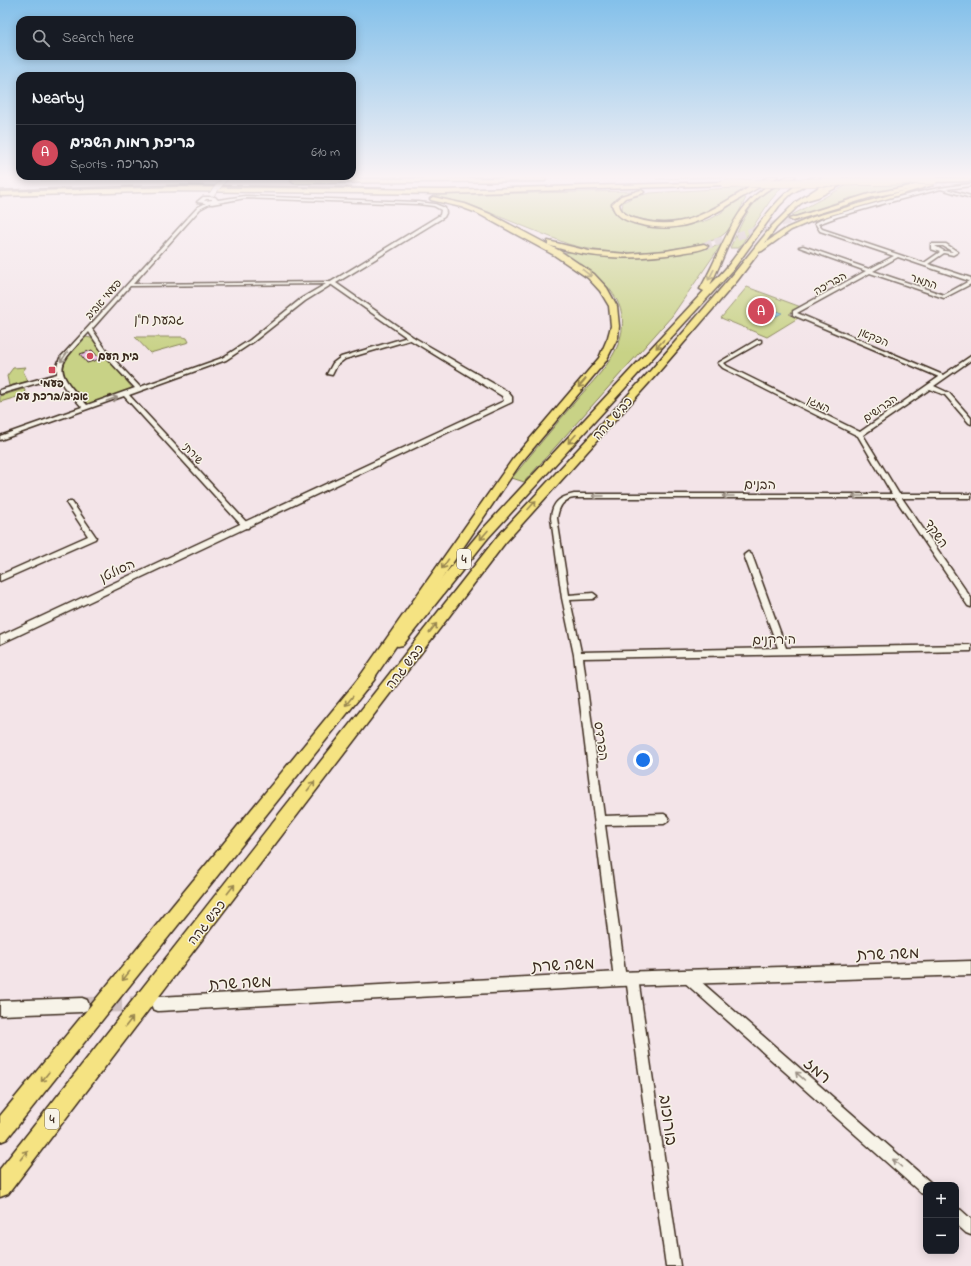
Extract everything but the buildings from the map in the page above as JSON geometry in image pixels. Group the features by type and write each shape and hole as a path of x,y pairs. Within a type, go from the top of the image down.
{"highway":[{"path":"361,686 516,462 603,359 613,337 615,326 613,306 604,290 591,276 557,253 523,235"},
{"path":"535,235 556,244 589,253 622,256 651,255 704,246"},
{"path":"680,323 706,286 732,235"},
{"name":"כביש גהה","path":"0,1132 484,535 729,270 755,235"},
{"name":"כביש גהה","path":"0,1186 501,540 651,375 734,279 768,235"},
{"path":"754,252 767,247 782,235"}],"street":[{"name":"פעמי אביב","path":"60,375 58,368 62,359 73,345 90,329 174,235"},
{"path":"0,438 190,372 231,355 302,301 411,235"},
{"path":"836,235 971,281"},
{"name":"התמר","path":"801,247 944,297 971,281"},
{"path":"924,265 943,252"},
{"name":"הבריכה","path":"797,316 795,312 897,256"},
{"path":"129,285 332,283 411,338"},
{"name":"הפקאן","path":"797,316 943,377"},
{"path":"90,329 110,358 139,389"},
{"path":"330,374 335,364 343,358 411,338"},
{"name":"הסולטן","path":"0,640 508,402 508,397 505,394 411,338"},
{"name":"המגן","path":"759,341 721,363 725,367 860,435"},
{"name":"הברושים","path":"897,496 860,435 971,358"},
{"path":"0,392 60,375 86,408"},
{"path":"929,386 947,394 971,422"},
{"name":"שירתי","path":"126,394 246,526"},
{"name":"הבנים","path":"555,508 559,501 565,497 574,496 971,496"},
{"name":"השקד","path":"897,496 971,604"},
{"path":"0,578 92,537 70,504"},
{"name":"הפרדס","path":"555,508 554,518 566,598 578,655 600,821 626,979"},
{"path":"748,555 782,652"},
{"path":"566,598 594,596"},
{"name":"הירקנים","path":"578,655 971,648"},
{"path":"600,821 664,819"},
{"name":"משה שרת","path":"158,1004 626,979 971,968"},
{"name":"רמז","path":"687,977 923,1185"},
{"name":"בורוכוב","path":"626,979 673,1266"},
{"path":"0,1008 82,1005"},
{"path":"959,1218 971,1228"}],"green space":[{"path":"546,235 722,235 705,242 678,248 646,252 615,252 583,248"},
{"path":"736,235 748,235 739,248 730,248"},
{"path":"721,245 672,316 524,482 512,478 607,365 617,348 620,339 623,324 621,310 616,298 608,287 597,277 586,268 562,253 569,252 618,258 638,258 674,254"},
{"path":"747,287 801,307 789,314 798,318 767,337 721,318"},
{"path":"86,337 91,338 133,389 87,405 70,385 64,372 66,358 80,341"},
{"path":"135,337 183,337 187,338 189,342 150,353"},
{"path":"26,367 23,371 28,381 9,386 7,376 13,368"},
{"path":"24,389 27,394 0,402 0,396"}],"water":[{"path":"765,306 782,313 775,317 766,313 760,316 751,313"}],"tunnel":[{"path":"704,246 740,235"},
{"path":"82,1005 142,1004"}],"place":[{"name":"בריכת רמות השבים","path":"761,311"},
{"name":"בית העם","path":"90,356"},
{"name":"פעמי אביב/ברכת עם","path":"52,370"}],"district":[{"name":"גבעת ח\"ן","path":"159,319"}]}
